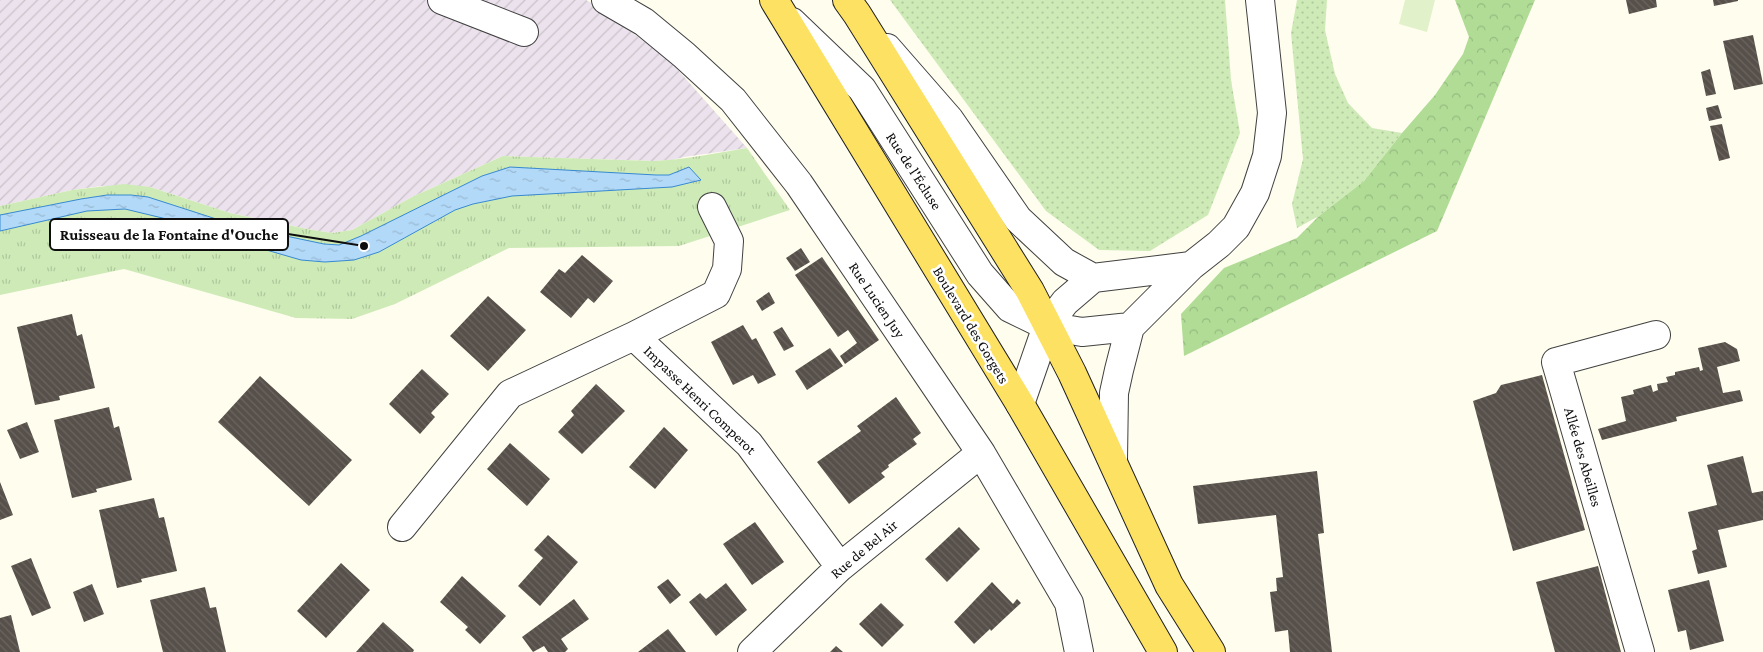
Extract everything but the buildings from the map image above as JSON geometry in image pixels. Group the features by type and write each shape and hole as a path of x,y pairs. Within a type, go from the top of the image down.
{"main road":[{"name":"Boulevard des Gorgets","path":"777,5 1020,404 1163,652"},
{"path":"852,7 1030,291 1072,373 1169,585 1211,652"}],"street":[{"path":"442,0 524,32"},
{"name":"Rue Lucien Juy","path":"606,0 644,22 684,55 733,100 799,184 981,453 1069,603 1079,652"},
{"path":"1113,460 1114,393 1130,327 1191,266 1219,244 1236,227 1255,193 1267,156 1272,113 1260,0"},
{"name":"Rue de l'Écluse","path":"777,5 862,89 980,274 1010,308 1047,326 1082,332 1130,327"},
{"path":"852,7 949,119 1018,219 1064,262 1093,278"},
{"path":"634,336 716,294 727,268 729,241 712,207"},
{"path":"1020,404 1047,326 1065,302 1093,278 1191,266"},
{"name":"Allée des Abeilles","path":"1640,652 1556,362 1656,335"},
{"name":"Impasse Henri Comperot","path":"402,528 510,394 634,336 749,444 840,567"},
{"name":"Rue de Bel Air","path":"752,652 840,567 981,453"}],"shaded area":[{"path":"0,0 586,0 597,6 670,61 747,148 672,160 653,161 503,156 412,197 352,230 332,233 230,213 150,187 102,186 72,190 0,206"}],"green space":[{"path":"890,0 1225,0 1231,80 1240,133 1208,215 1150,251 1099,250 1046,211"},
{"path":"1297,0 1327,0 1325,30 1335,74 1348,103 1372,128 1402,133 1364,181 1319,216 1297,228 1292,204 1303,159 1291,33"},
{"path":"1405,0 1435,0 1427,32 1399,24"},
{"path":"1455,0 1535,0 1437,231 1184,356 1181,314 1224,268 1297,238 1319,216 1364,181 1435,95 1463,54 1469,37"},
{"path":"747,148 790,210 679,246 509,248 395,304 352,319 296,318 124,269 0,295 0,206 72,190 124,184 150,187 230,213 332,233 352,230 412,197 503,156 653,161 688,158"}],"water":[{"path":"510,167 669,175 689,167 701,180 672,187 512,196 473,204 455,210 379,252 354,260 325,262 301,260 225,238 179,222 125,209 87,211 0,231 0,215 107,195 131,195 148,197 238,226 324,244 339,245 482,176"}],"place":[{"name":"Ruisseau de la Fontaine d'Ouche","path":"364,246"}]}
